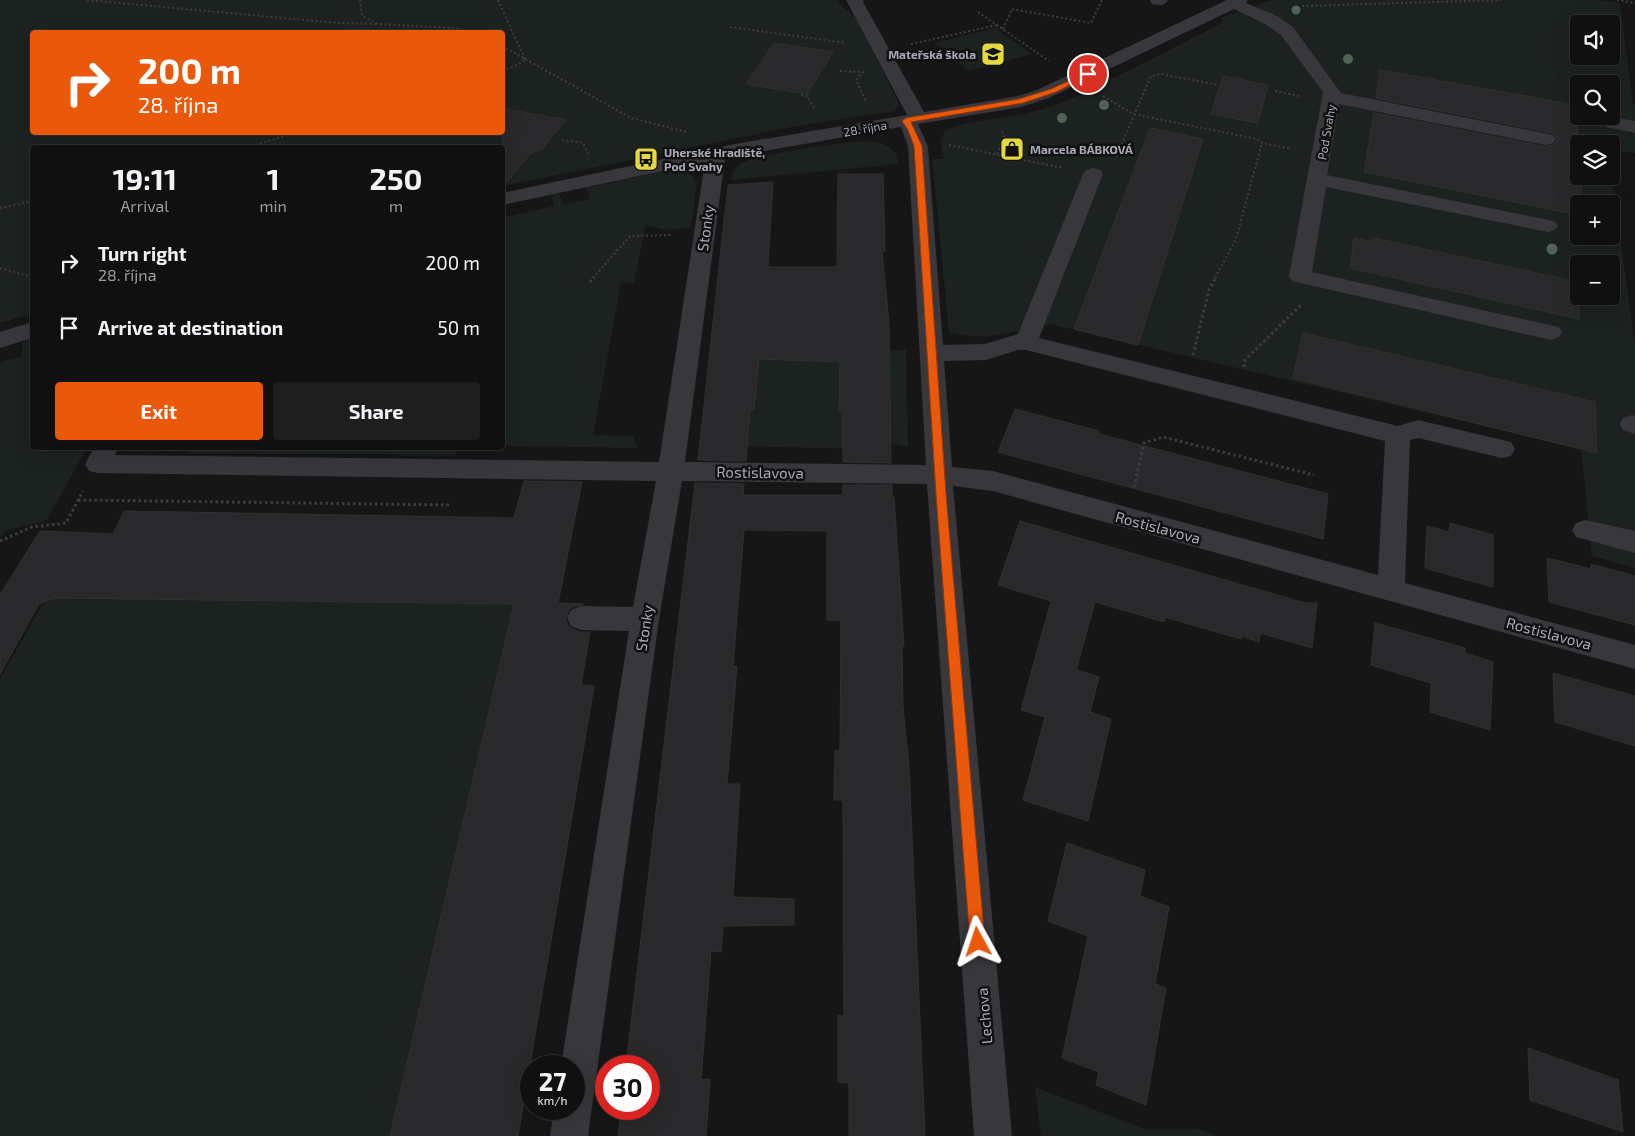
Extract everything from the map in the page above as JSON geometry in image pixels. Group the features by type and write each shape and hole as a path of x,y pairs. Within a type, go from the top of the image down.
{"street":[{"name":"Lechova","path":"856,0 854,0 912,120 912,130 918,146 940,475 993,1136"},
{"name":"28. října","path":"505,198 726,152 1020,101 1077,80 1237,2"},
{"name":"Pod Svahy","path":"1237,2 1287,31 1329,86 1332,97 1300,276 1551,332"},
{"path":"1332,97 1546,139"},
{"path":"1620,124 1635,126"},
{"name":"Stonky","path":"581,1055 645,619 726,152"},
{"path":"1026,342 1093,174"},
{"path":"1317,179 1548,226"},
{"path":"0,340 30,331"},
{"path":"931,353 986,352 1017,342 1026,342 1398,435 1418,429 1502,449"},
{"path":"1391,590 1398,435"},
{"name":"Rostislavova","path":"102,456 940,475 994,481 1635,657"},
{"path":"1586,530 1635,542"},
{"path":"581,618 645,619"},
{"path":"569,1136 571,1120"}],"path":[{"path":"87,0 338,24 378,24 462,30"},
{"path":"360,0 362,16 378,24"},
{"path":"498,0 525,60"},
{"path":"1003,29 1012,8 1091,23 1102,0"},
{"path":"1299,6 1501,0"},
{"path":"1617,0 1635,3"},
{"path":"978,12 1077,80 1134,114 1257,139 1262,143 1322,155"},
{"path":"505,48 631,118 730,142 726,152"},
{"path":"505,69 525,60"},
{"path":"840,71 863,72 856,80 869,107"},
{"path":"997,154 1004,136 1001,130"},
{"path":"256,145 287,135"},
{"path":"562,140 583,143 591,160"},
{"path":"1188,383 1209,290 1236,239 1262,143"},
{"path":"946,144 1093,174"},
{"path":"0,208 30,201"},
{"path":"590,282 630,236 674,236"},
{"path":"0,268 30,276"},
{"path":"1132,493 1144,443 1163,436 1314,475"},
{"path":"0,541 16,531 44,524 66,522 102,456"},
{"path":"78,500 451,505"}],"shaded area":[{"path":"0,0 836,0 873,34 866,38 898,101 898,107 895,111 796,126 505,186 505,145 30,145 30,315 0,323"},
{"path":"1272,0 1600,0 1620,3 1633,104 1635,104 1635,153 1620,151 1620,135 1570,135 1570,185 1613,185 1614,195 1570,195 1570,245 1620,245 1620,236 1635,345 1635,568 1592,556 1581,449 1050,324 1012,333 987,336 961,335 949,332 932,159 944,159 940,141 946,130 969,123 1051,107 1081,94 1222,23 1221,18"},
{"path":"995,28 1032,54 969,71 934,43"},
{"path":"870,141 880,143 893,150 898,164 731,180 733,172 738,166 761,157 801,149"},
{"path":"668,170 690,173 697,183 691,227 665,230 646,225 634,282 621,283 593,435 633,436 637,448 505,446 505,217 554,206 553,194 559,193 563,204 590,199 586,188"},
{"path":"30,339 30,450 86,450 47,520 9,530 0,536 0,362 22,356 22,343"},
{"path":"811,349 906,350 908,447 891,443 871,444 871,449 725,446 711,358 809,360"},
{"path":"189,450 456,450 455,455 187,453"},
{"path":"58,596 514,604 390,1136 0,1136 0,679 42,605"},
{"path":"1035,1087 1147,1130 1199,1129 1217,1136 1041,1136"}],"building":[{"path":"774,43 833,52 807,94 746,84"},
{"path":"1380,70 1570,104 1570,125 1577,125 1578,135 1570,135 1570,185 1581,185 1581,195 1570,195 1570,213 1364,172 1374,113 1546,147 1554,145 1558,139 1553,133 1376,98"},
{"path":"1223,76 1268,85 1258,123 1211,114"},
{"path":"505,109 566,120 541,150 531,153 505,184 505,145 502,145 502,135 505,135"},
{"path":"1150,128 1203,139 1138,345 1074,329"},
{"path":"838,174 883,174 885,251 882,251 889,323 891,463 843,462 843,411 839,411 840,362 759,359 754,409 750,410 746,461 698,460 728,185 773,182 768,267 837,267"},
{"path":"1354,238 1372,242 1373,238 1570,280 1570,305 1579,305 1579,319 1350,268"},
{"path":"1303,333 1595,402 1597,453 1293,378"},
{"path":"1015,409 1099,431 1099,434 1328,494 1323,539 998,452"},
{"path":"524,481 582,482 558,603 584,604 570,608 565,619 570,628 580,632 590,632 581,685 594,686 532,1055 520,1055 521,1120 518,1136 390,1136 514,604 55,598 39,604 0,674 0,595 40,531 113,534 124,511 514,518"},
{"path":"695,483 744,484 743,495 843,495 843,485 892,485 904,646 902,646 903,707 909,766 925,1136 849,1136 849,1083 838,1082 838,1015 844,1016 843,800 834,800 835,751 840,751 841,620 827,620 827,531 744,530 733,666 737,666 727,784 740,784 733,897 794,899 794,925 723,926 721,952 711,951 701,1080 710,1079 706,1136 618,1136 620,1120 660,1120 660,1055 627,1055"},
{"path":"1020,521 1305,603 1317,603 1312,648 1260,633 1259,642 1242,636 1241,639 1165,617 1164,622 1095,602 1076,670 1099,677 1090,712 1111,719 1088,821 1023,800 1045,717 1021,710 1051,601 998,585"},
{"path":"1450,523 1493,535 1493,587 1425,568 1427,526 1449,532"},
{"path":"1547,558 1591,569 1591,564 1635,576 1635,625 1549,602"},
{"path":"1375,623 1465,648 1465,653 1493,662 1490,730 1430,712 1431,683 1371,665"},
{"path":"1553,673 1635,696 1635,746 1555,722"},
{"path":"1067,843 1145,870 1140,896 1169,907 1155,984 1166,988 1146,1105 1096,1085 1099,1072 1062,1058 1088,936 1048,921"},
{"path":"1528,1048 1618,1080 1623,1132 1530,1100"}],"place":[{"name":"Mateřská škola","path":"993,54"},
{"name":"Marcela BÁBKOVÁ","path":"1012,149"},
{"name":"Uherské Hradiště, Pod Svahy","path":"646,159"}],"route":[{"path":"978,942 941,494 918,146 912,130 906,121 1033,98 1088,74"}]}
